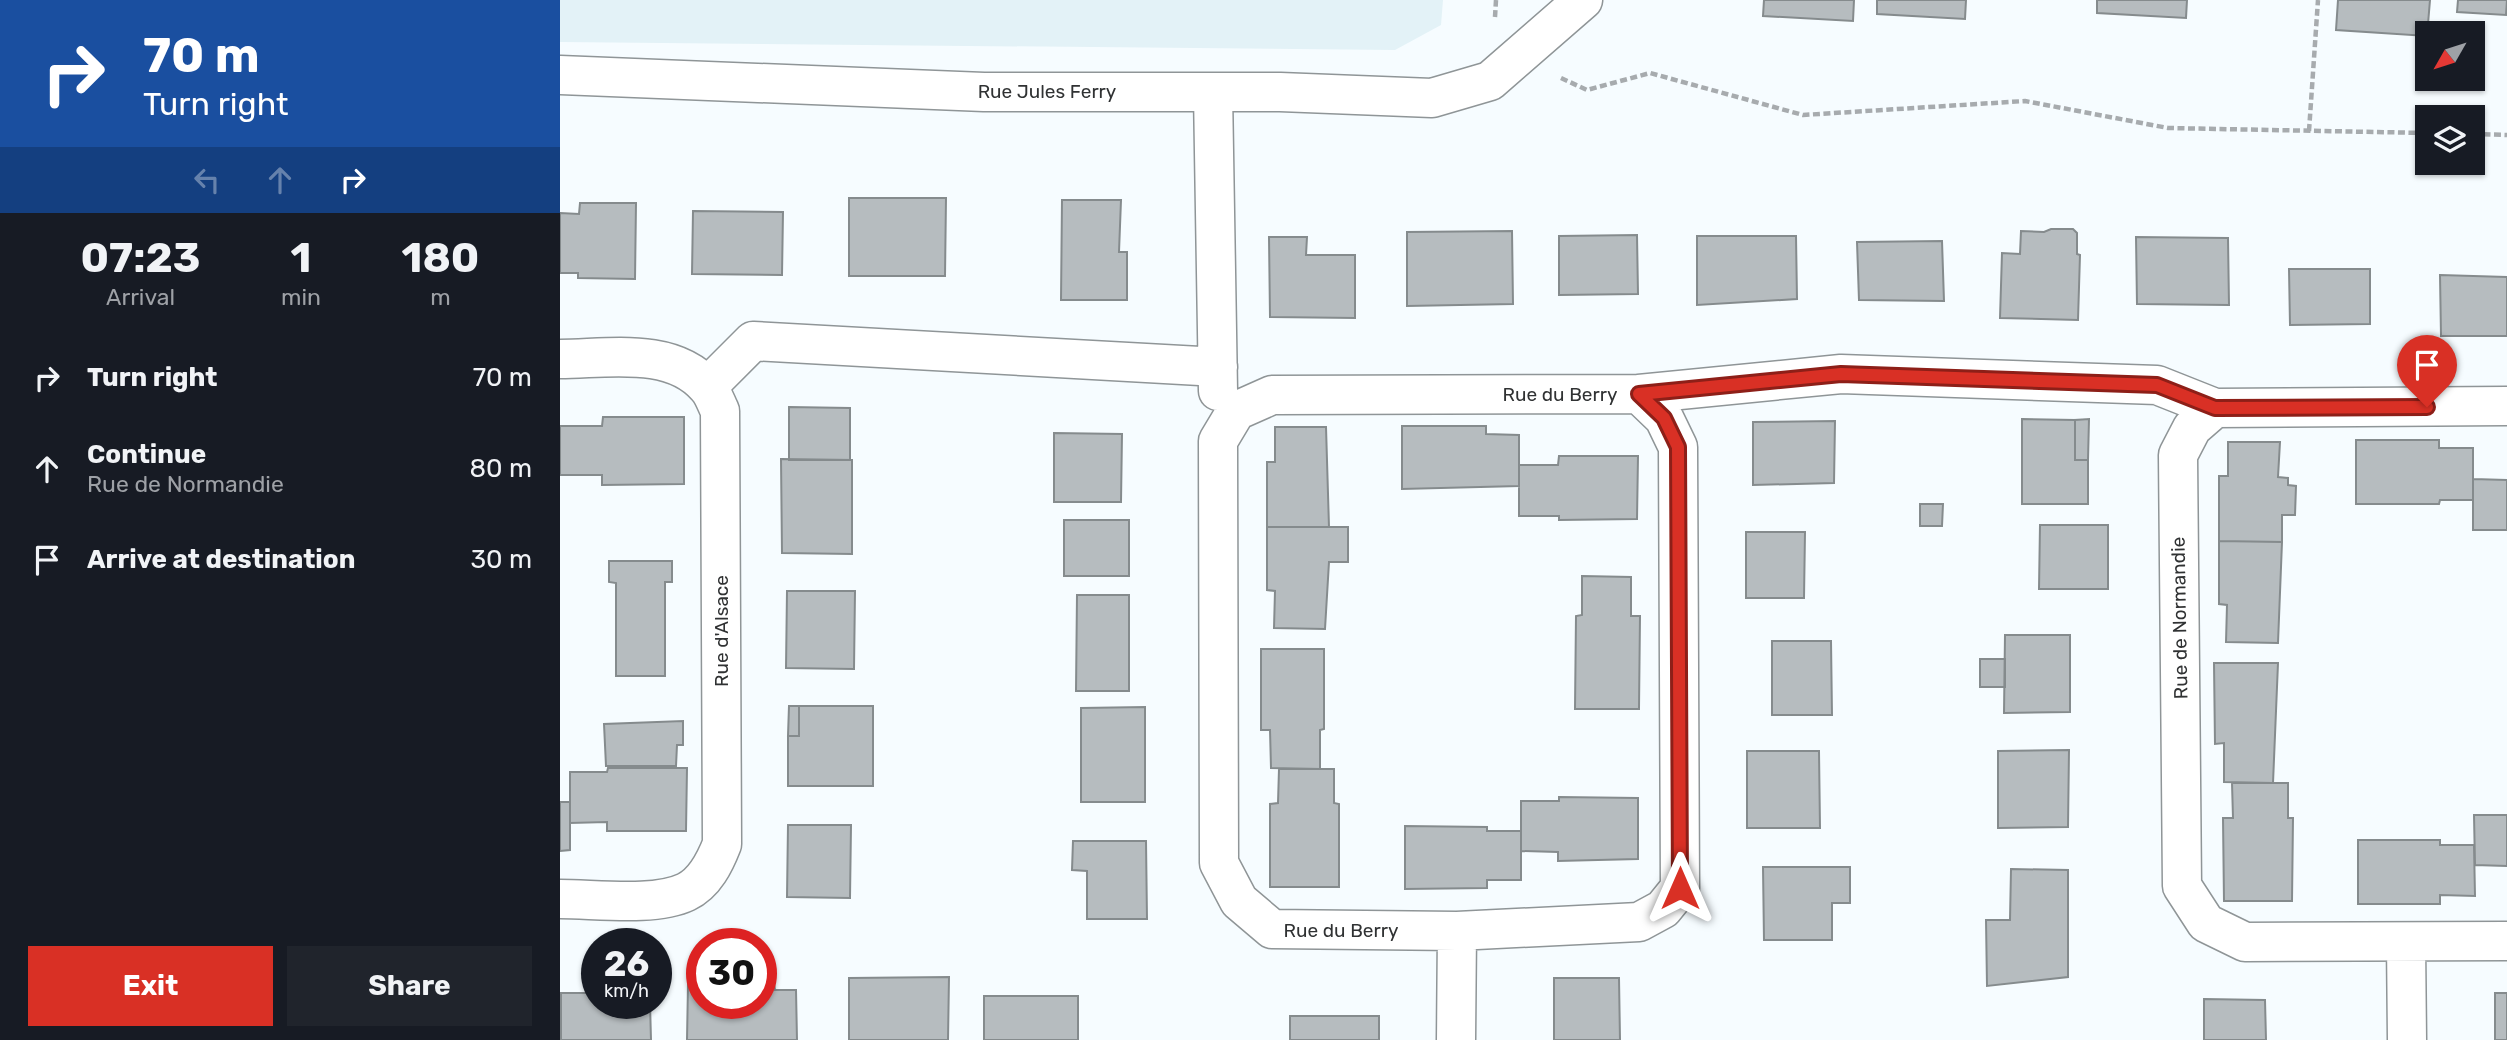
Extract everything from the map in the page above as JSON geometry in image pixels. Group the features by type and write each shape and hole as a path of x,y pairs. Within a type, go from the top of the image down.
{"street":[{"name":"Rue Jules Ferry","path":"560,75 984,92 1213,92 1432,98 1490,81 1583,0"},
{"name":"Rue du Berry","path":"1213,92 1218,367 1218,441 1219,863 1239,901 1272,929 1457,931 1639,922 1663,909 1680,888 1678,447 1664,418 1639,394 1272,395 1236,411 1218,441"},
{"path":"560,359 652,358 683,368 707,387 752,341 1218,367"},
{"path":"1639,394 1841,374 2157,385 2215,408 2507,406"},
{"name":"Rue d'Alsace","path":"560,899 665,899 689,891 712,868 722,845 720,411 707,387"},
{"name":"Rue de Normandie","path":"2215,408 2192,428 2178,455 2182,886 2206,923 2245,942 2507,941"},
{"path":"1456,1040 1457,931"},
{"path":"2406,942 2407,1040"}],"path":[{"path":"2309,131 2318,0"},
{"path":"1521,54 1587,90 1650,73 1803,115 2025,101 2168,128 2415,133"},
{"path":"2485,134 2507,135"}],"shaded area":[{"path":"560,0 1443,0 1441,25 1395,50 560,42"}],"building":[{"path":"1764,0 1854,0 1853,21 1763,16"},
{"path":"1877,0 1966,0 1965,19 1877,14"},
{"path":"2097,0 2187,0 2186,18 2097,13"},
{"path":"2338,0 2430,0 2428,21 2415,21 2415,35 2336,30"},
{"path":"2458,0 2507,0 2506,15 2457,12"},
{"path":"849,198 946,198 945,276 849,276"},
{"path":"1062,200 1121,200 1119,252 1127,252 1127,300 1061,300"},
{"path":"580,203 636,203 635,279 578,278 578,273 560,273 560,213 579,214"},
{"path":"693,211 783,212 782,275 692,274"},
{"path":"2051,229 2073,229 2077,233 2077,254 2080,255 2078,320 2000,318 2002,253 2020,254 2021,231 2044,232"},
{"path":"1512,231 1513,304 1407,306 1407,232"},
{"path":"1637,235 1638,294 1559,295 1559,236"},
{"path":"1697,236 1796,236 1797,299 1697,305"},
{"path":"1269,237 1307,237 1306,255 1355,255 1355,318 1270,317"},
{"path":"2136,237 2228,238 2229,305 2137,304"},
{"path":"1942,241 1944,301 1859,300 1857,242"},
{"path":"2289,269 2370,269 2370,324 2290,325"},
{"path":"2440,275 2507,277 2507,336 2441,336"},
{"path":"789,407 850,408 850,460 789,460"},
{"path":"603,417 684,417 684,484 602,485 602,475 560,475 560,426 602,426"},
{"path":"2022,419 2075,420 2075,460 2088,460 2088,504 2022,504"},
{"path":"2089,419 2088,460 2075,460 2075,420"},
{"path":"1835,421 1834,483 1753,485 1753,422"},
{"path":"1402,426 1486,426 1486,434 1519,435 1519,486 1402,489"},
{"path":"1275,427 1326,427 1329,527 1267,527 1267,462 1275,462"},
{"path":"1054,433 1122,434 1121,502 1054,502"},
{"path":"2356,440 2439,440 2439,448 2473,448 2473,500 2440,500 2439,504 2356,504"},
{"path":"2228,442 2280,442 2278,477 2288,478 2288,485 2296,486 2295,515 2282,515 2282,542 2219,541 2219,476 2228,476"},
{"path":"1559,456 1638,456 1637,519 1559,520 1559,516 1519,516 1519,465 1558,465"},
{"path":"781,459 852,460 852,554 782,553"},
{"path":"2473,479 2507,480 2507,530 2473,530"},
{"path":"1920,504 1943,504 1942,526 1920,526"},
{"path":"1064,520 1129,520 1129,576 1064,576"},
{"path":"2040,525 2108,525 2108,589 2039,589"},
{"path":"1267,527 1348,527 1348,562 1329,562 1325,629 1274,628 1275,591 1267,590"},
{"path":"1746,532 1805,532 1804,598 1746,598"},
{"path":"2219,541 2282,542 2278,643 2226,642 2227,605 2219,604"},
{"path":"609,561 672,561 672,582 665,582 665,676 616,676 616,583 609,582"},
{"path":"1582,576 1631,577 1631,616 1640,616 1639,709 1575,709 1576,616 1582,615"},
{"path":"787,591 855,591 854,669 786,668"},
{"path":"1077,595 1129,595 1129,691 1076,691"},
{"path":"2005,635 2070,635 2070,712 2004,713"},
{"path":"1772,641 1831,641 1832,715 1772,715"},
{"path":"1261,649 1324,649 1324,729 1320,730 1320,769 1271,768 1270,730 1261,730"},
{"path":"1980,659 2005,659 2005,687 1980,687"},
{"path":"2214,663 2278,663 2273,783 2224,782 2224,743 2215,744"},
{"path":"789,706 799,706 799,736 788,736"},
{"path":"799,706 873,706 873,786 788,786 788,736 799,736"},
{"path":"1145,707 1145,802 1081,802 1081,708"},
{"path":"683,721 683,745 677,745 676,766 606,766 604,724"},
{"path":"2069,750 2068,827 1998,828 1998,751"},
{"path":"1747,751 1819,751 1820,828 1747,828"},
{"path":"608,768 687,768 686,831 607,831 607,822 570,823 570,772 607,772"},
{"path":"1279,769 1334,769 1334,803 1339,804 1339,887 1270,887 1270,804 1278,803"},
{"path":"2232,783 2288,783 2288,818 2293,818 2292,901 2224,901 2223,818 2233,818"},
{"path":"1559,797 1638,798 1638,859 1558,861 1558,852 1521,851 1521,801 1559,801"},
{"path":"560,802 570,802 570,850 560,851"},
{"path":"2474,815 2507,815 2507,866 2475,865"},
{"path":"788,825 851,825 850,898 787,897"},
{"path":"1405,826 1487,827 1487,831 1521,831 1521,880 1487,880 1487,888 1405,889"},
{"path":"2358,840 2440,840 2440,845 2474,845 2475,896 2440,895 2440,904 2358,904"},
{"path":"1073,841 1146,841 1147,919 1087,919 1087,871 1072,870"},
{"path":"1763,867 1850,867 1850,903 1832,903 1832,940 1764,940"},
{"path":"2011,869 2068,870 2068,977 1987,986 1986,920 2010,920"},
{"path":"949,977 948,1040 849,1040 849,978"},
{"path":"1554,978 1619,978 1620,1040 1554,1040"},
{"path":"777,990 796,990 797,1040 687,1040 687,1019 777,1019"},
{"path":"561,993 581,993 581,1019 650,1019 651,1040 561,1040"},
{"path":"2495,993 2507,993 2507,1040 2495,1040"},
{"path":"984,996 1078,996 1078,1040 984,1040"},
{"path":"2204,999 2265,1000 2266,1040 2204,1040"},
{"path":"1290,1016 1379,1016 1379,1040 1290,1040"}],"route":[{"path":"1680,888 1678,447 1664,418 1639,394 1841,374 2157,385 2215,408 2427,407"}]}
